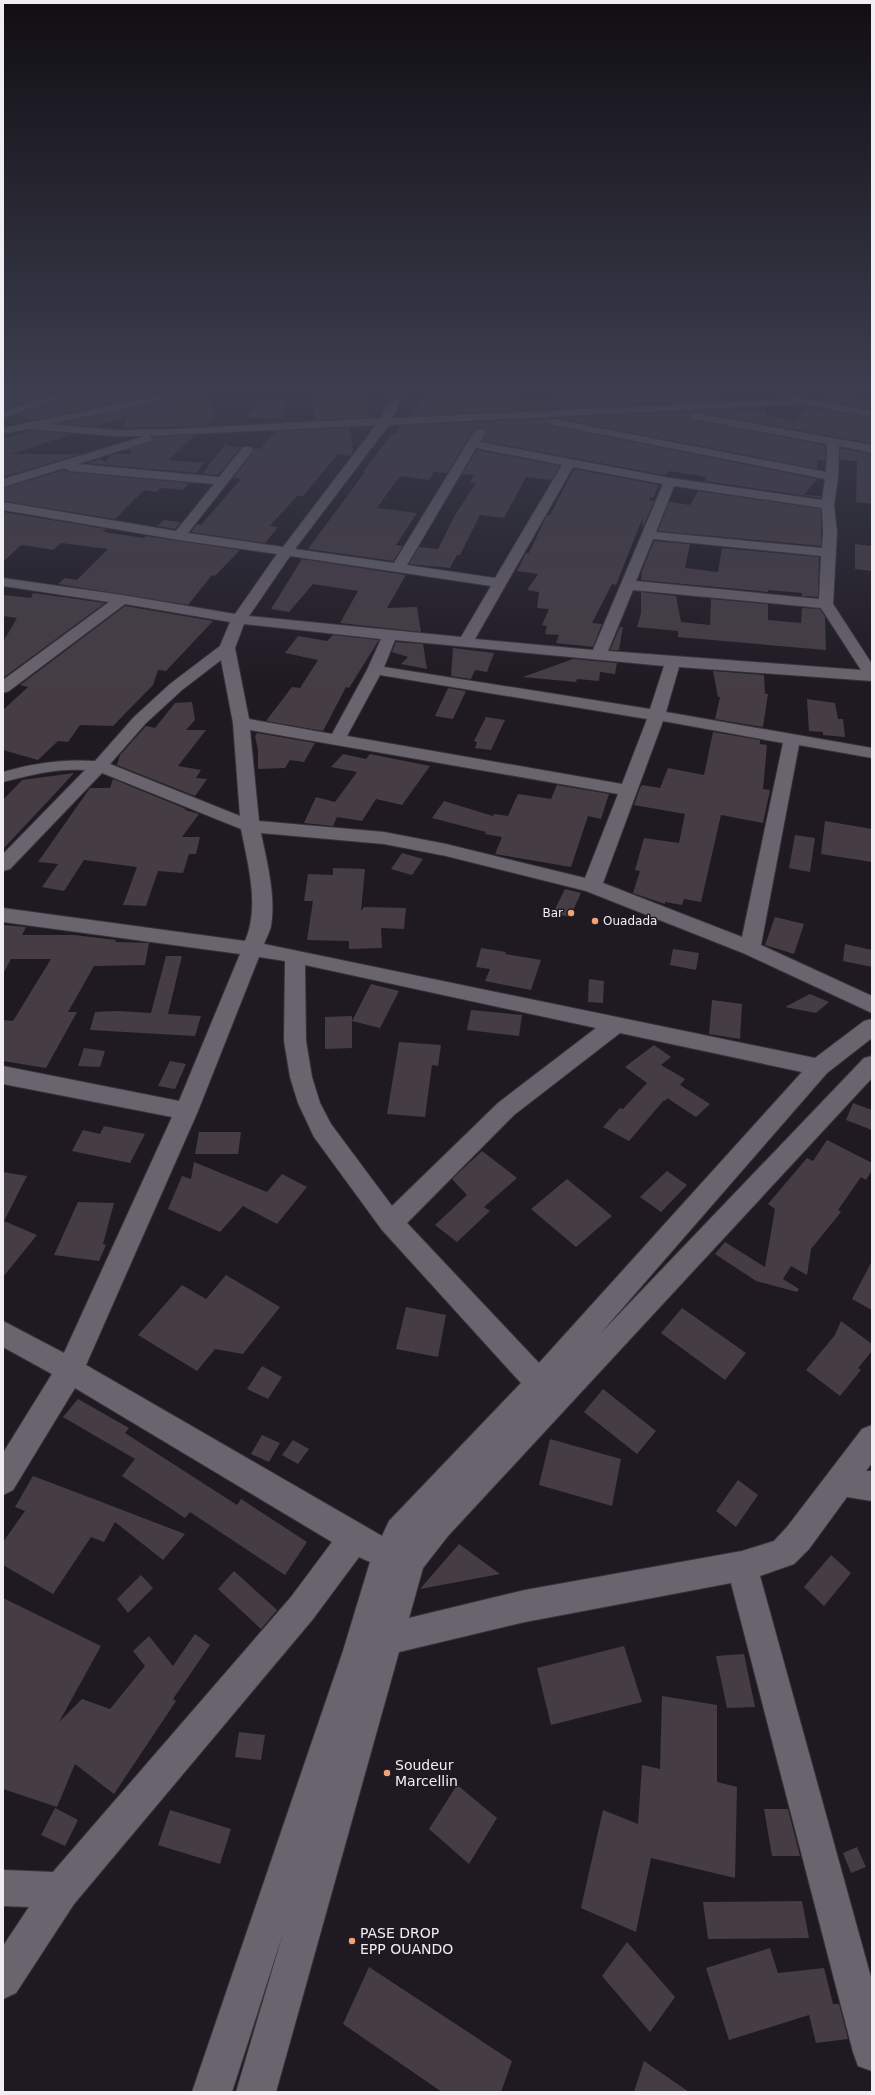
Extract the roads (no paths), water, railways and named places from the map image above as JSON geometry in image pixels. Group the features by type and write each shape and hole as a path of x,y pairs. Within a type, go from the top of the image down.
{"street":[{"path":"180,536 217,490"},
{"path":"3,865 99,766 140,720 176,688 227,648 239,619 286,552 333,490"},
{"path":"399,567 445,490"},
{"path":"465,643 554,490"},
{"path":"598,656 667,490"},
{"path":"723,490 828,505"},
{"path":"830,490 828,505 830,532 826,579 826,604 872,676"},
{"path":"3,506 180,536 500,583"},
{"path":"649,535 828,553"},
{"path":"3,582 122,599 239,619 390,636 598,656 872,676"},
{"path":"628,585 826,604"},
{"path":"3,688 122,599"},
{"path":"337,740 375,670 390,636"},
{"path":"3,1480 70,1370 186,1110 261,927 262,901 260,876 250,826 241,723 227,648"},
{"path":"592,886 626,790 656,717 673,662"},
{"path":"3,669 22,673"},
{"path":"375,670 556,698 656,717 872,753"},
{"path":"241,723 626,790"},
{"path":"750,948 792,740"},
{"path":"3,777 31,769 67,764 99,766 250,826 384,838 446,850 592,886 750,948 872,1005"},
{"path":"3,915 253,948 819,1067"},
{"path":"295,956 295,1041 300,1077 309,1103 322,1130 391,1223 539,1383"},
{"path":"391,1223 506,1109 615,1025"},
{"path":"212,2092 359,1651 388,1555 400,1532 539,1383 819,1067 872,1028"},
{"path":"256,2092 410,1560 437,1525 872,1064"},
{"path":"3,1075 186,1110"},
{"path":"3,1333 70,1370 354,1538 388,1555"},
{"path":"387,1639 525,1606 742,1566 783,1552 798,1538 872,1439"},
{"path":"840,1481 872,1486"},
{"path":"3,1980 61,1891 302,1608 354,1538"},
{"path":"742,1566 872,2052"},
{"path":"3,1888 61,1891"}],"place":[{"name":"Bar","path":"571,913"},
{"name":"Ouadada","path":"595,921"},
{"name":"Soudeur Marcellin","path":"387,1773"},
{"name":"PASE DROP EPP OUANDO","path":"352,1941"}]}
